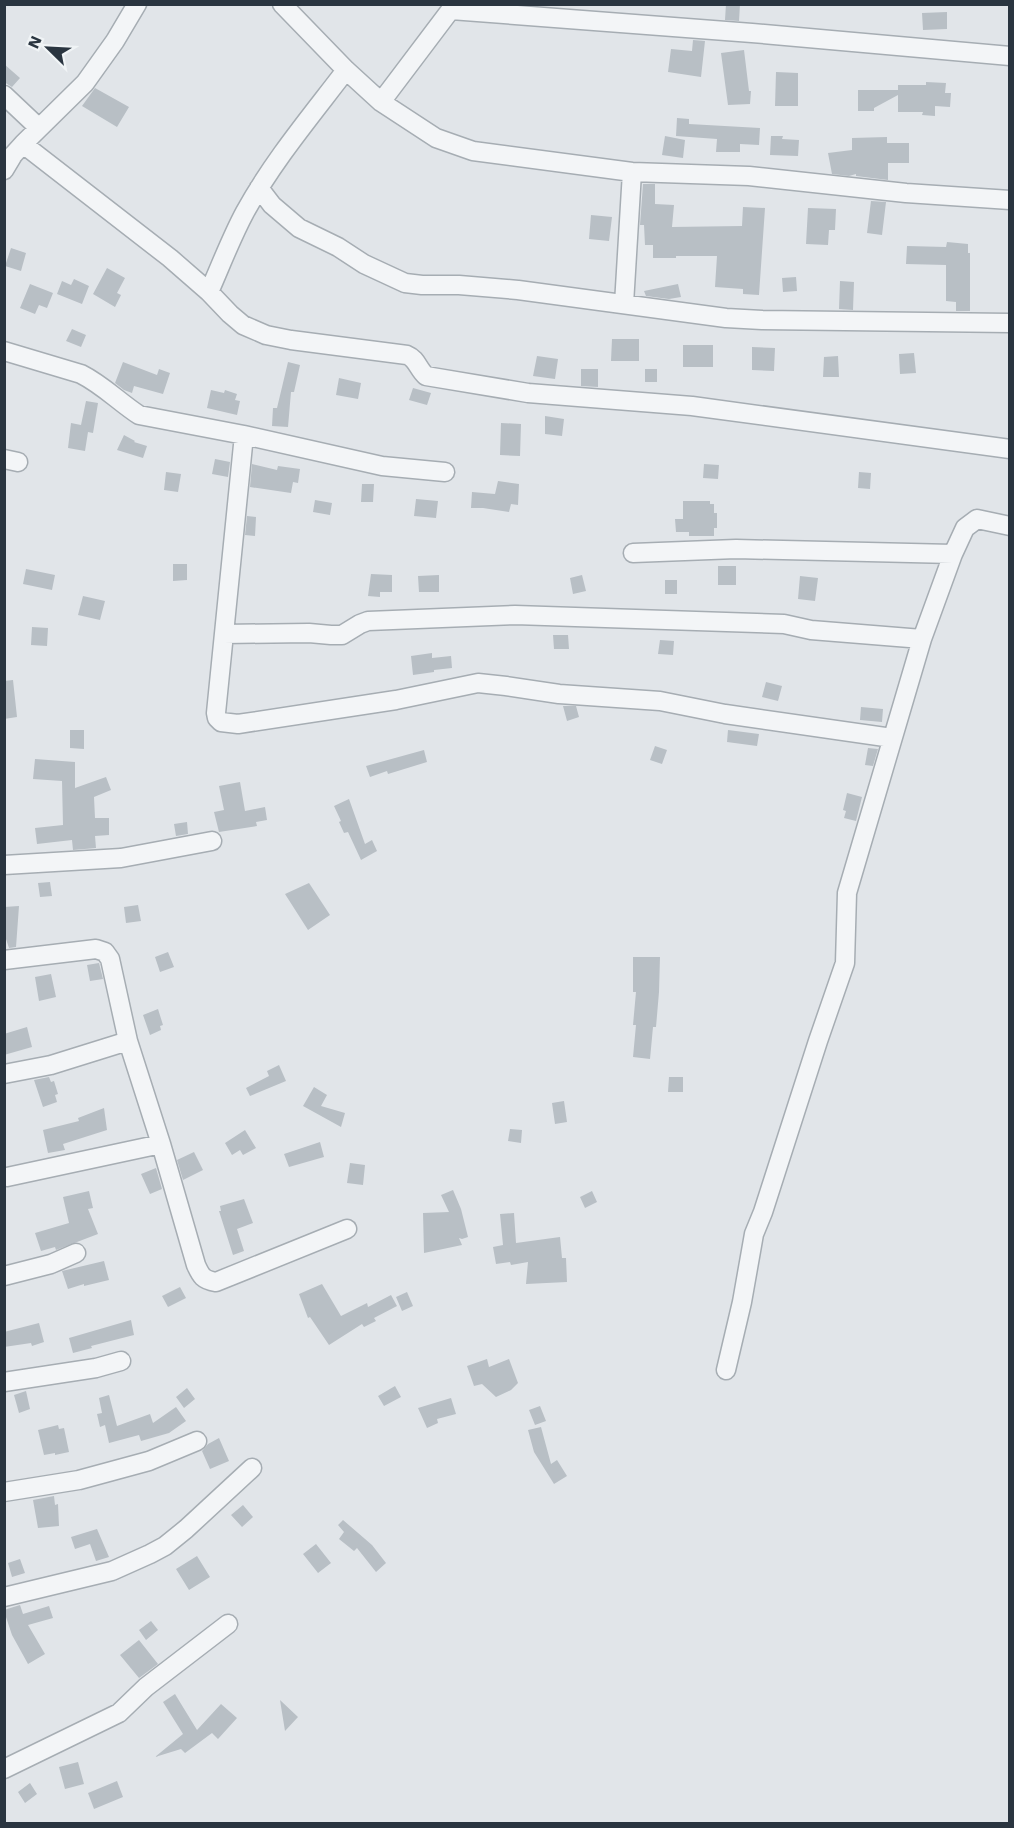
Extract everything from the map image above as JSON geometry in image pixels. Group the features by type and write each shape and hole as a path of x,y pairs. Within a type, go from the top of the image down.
{"street":[{"path":"4,170 23,144 84,82 115,41 136,4"},
{"path":"282,4 346,70 381,102 436,138 473,151 632,172 749,176 906,193 1010,200"},
{"path":"381,102 453,7 1010,56"},
{"path":"209,292 244,213 259,188 346,70"},
{"path":"4,95 39,128"},
{"path":"23,144 170,258 243,325 266,335 406,355 412,357 420,371 426,376 528,393 692,406 1010,449"},
{"path":"624,304 632,172"},
{"path":"259,188 272,205 299,228 364,264 405,283 518,290 726,318 1010,323"},
{"path":"4,351 81,374 93,380 139,415 244,435 382,466 445,472"},
{"path":"244,435 216,713 221,722 238,724 396,700 478,683 559,694 660,701 725,714 892,738"},
{"path":"726,1370 742,1302 754,1234 845,963 847,893 922,639 965,528 977,519 1010,526"},
{"path":"633,553 736,549 953,554"},
{"path":"224,634 342,635 368,621 515,615 784,624 811,630 922,639"},
{"path":"4,865 121,858 212,841"},
{"path":"4,960 96,949 105,952 110,959 128,1041 201,1276 208,1281 216,1282 347,1229"},
{"path":"4,1074 51,1065 128,1041"},
{"path":"5,1173 161,1144"},
{"path":"4,1276 51,1264 76,1253"},
{"path":"4,1382 96,1368 121,1361"},
{"path":"4,1492 79,1480 148,1461 197,1442"},
{"path":"4,1597 112,1570 150,1554 186,1530 252,1467"},
{"path":"4,1769 118,1713 146,1687 228,1623"}],"building":[{"path":"726,4 740,4 739,21 725,20"},
{"path":"947,12 947,29 923,30 922,13"},
{"path":"693,40 705,41 701,77 668,72 671,49 692,51"},
{"path":"744,50 749,91 751,91 750,104 728,105 721,53"},
{"path":"4,64 20,78 12,87 4,82"},
{"path":"776,72 798,73 798,106 775,106"},
{"path":"926,82 946,83 945,93 951,93 950,107 935,106 935,116 922,115 923,112 898,112 898,95 874,108 874,111 858,111 858,90 898,90 898,85 926,85"},
{"path":"95,88 129,107 117,127 82,106"},
{"path":"677,118 689,119 689,124 760,128 759,145 740,144 740,152 716,152 717,139 676,136"},
{"path":"665,136 685,140 683,158 662,155"},
{"path":"771,136 799,140 798,156 770,155"},
{"path":"887,137 887,143 909,143 909,163 888,163 888,180 856,176 856,174 849,176 832,174 828,153 852,150 852,138"},
{"path":"643,184 655,184 655,204 674,205 672,227 742,226 743,207 765,208 759,295 743,294 743,289 715,287 717,256 653,258 653,245 645,245 644,225 640,225"},
{"path":"871,201 886,202 882,235 867,233"},
{"path":"808,208 836,209 835,230 829,230 828,245 806,244"},
{"path":"591,215 612,217 609,241 589,239"},
{"path":"947,242 968,244 970,311 956,311 956,302 946,301 946,265 906,264 907,246 946,247"},
{"path":"11,248 26,253 21,271 5,266"},
{"path":"107,268 125,278 117,293 121,295 115,307 93,294"},
{"path":"796,277 797,291 783,292 782,278"},
{"path":"74,279 89,286 82,304 57,294 62,281 71,285"},
{"path":"840,281 854,282 853,310 839,309"},
{"path":"30,284 53,293 47,308 39,305 35,314 20,308"},
{"path":"678,284 681,297 669,299 646,296 644,291"},
{"path":"72,329 86,335 81,347 66,341"},
{"path":"612,339 639,339 639,361 611,361"},
{"path":"683,345 713,345 713,367 683,367"},
{"path":"752,347 775,348 774,371 752,370"},
{"path":"914,353 916,373 900,374 899,354"},
{"path":"537,356 558,359 555,379 533,376"},
{"path":"838,356 839,377 823,377 824,357"},
{"path":"123,362 157,375 159,369 170,373 163,394 134,386 132,393 115,383"},
{"path":"288,362 300,365 294,392 291,392 288,427 272,426 273,408 277,408"},
{"path":"581,369 598,369 598,387 581,386"},
{"path":"645,369 657,369 657,382 645,382"},
{"path":"339,378 361,383 358,399 336,395"},
{"path":"413,388 431,393 427,405 409,400"},
{"path":"211,390 224,393 225,390 237,394 235,400 240,401 237,415 207,408"},
{"path":"86,401 98,403 93,433 88,432 85,451 68,448 71,423 81,425"},
{"path":"545,416 564,419 562,436 545,434"},
{"path":"501,423 521,424 520,456 500,455"},
{"path":"124,435 134,442 147,446 143,458 117,450"},
{"path":"215,459 230,462 228,477 212,474"},
{"path":"252,464 277,470 278,466 300,469 298,483 293,482 291,493 250,487"},
{"path":"704,464 719,465 718,479 703,478"},
{"path":"166,472 181,474 178,492 164,490"},
{"path":"859,472 871,473 870,489 858,488"},
{"path":"498,481 519,484 518,505 511,504 509,512 471,508 472,492 495,494"},
{"path":"362,484 374,484 373,502 361,502"},
{"path":"416,499 438,501 436,518 414,516"},
{"path":"315,500 332,503 330,515 313,512"},
{"path":"683,501 710,501 710,504 714,504 714,513 717,513 717,528 714,528 714,536 689,536 689,532 676,532 675,519 683,519"},
{"path":"247,516 256,517 255,536 245,535"},
{"path":"173,564 187,564 187,580 173,581"},
{"path":"718,566 736,566 736,585 718,585"},
{"path":"26,569 55,575 52,590 23,584"},
{"path":"371,574 392,575 392,592 380,592 380,597 368,596"},
{"path":"439,575 439,592 419,592 418,576"},
{"path":"582,575 586,591 573,594 570,578"},
{"path":"800,576 818,578 815,601 798,599"},
{"path":"665,580 677,580 677,594 665,594"},
{"path":"83,596 105,601 100,620 78,615"},
{"path":"32,627 48,628 47,646 31,645"},
{"path":"553,635 568,635 569,649 554,649"},
{"path":"660,640 674,641 673,655 658,654"},
{"path":"432,653 432,658 451,656 452,668 413,675 411,656"},
{"path":"13,680 17,717 4,719 4,681"},
{"path":"766,682 782,686 778,701 762,697"},
{"path":"563,706 576,706 579,717 567,721"},
{"path":"861,707 883,709 882,722 860,720"},
{"path":"70,730 84,730 84,749 70,748"},
{"path":"728,730 759,734 757,746 727,742"},
{"path":"655,746 667,750 662,764 650,760"},
{"path":"868,748 878,749 873,766 865,765"},
{"path":"424,750 427,762 370,777 366,766"},
{"path":"35,759 75,762 75,788 106,777 111,790 94,797 95,818 109,818 109,835 95,836 96,848 73,850 72,840 37,844 35,828 63,825 62,781 33,779"},
{"path":"240,782 245,811 265,807 267,820 256,822 257,826 219,832 214,812 224,810 219,786"},
{"path":"847,793 862,797 856,821 844,818 846,811 843,810"},
{"path":"349,799 365,844 372,840 377,851 361,860 348,832 344,833 334,806"},
{"path":"187,822 188,834 176,836 174,824"},
{"path":"50,882 52,896 40,897 38,883"},
{"path":"309,883 330,915 308,930 285,894"},
{"path":"138,905 141,921 126,923 124,907"},
{"path":"19,906 16,947 9,948 4,933 4,907"},
{"path":"168,952 174,967 160,972 155,957"},
{"path":"633,957 660,957 656,1027 653,1027 650,1059 633,1057 636,992 633,992"},
{"path":"99,963 103,979 90,981 87,965"},
{"path":"51,974 56,997 39,1001 35,977"},
{"path":"158,1009 163,1025 160,1026 161,1030 150,1035 143,1015"},
{"path":"27,1027 32,1047 4,1055 4,1034"},
{"path":"279,1065 286,1081 250,1096 246,1088 269,1076 267,1071"},
{"path":"49,1077 51,1082 54,1081 58,1094 55,1095 57,1102 43,1107 34,1080"},
{"path":"669,1077 683,1077 683,1092 668,1092"},
{"path":"314,1087 327,1095 321,1106 345,1113 341,1127 303,1106"},
{"path":"564,1101 567,1122 555,1124 552,1103"},
{"path":"104,1108 107,1130 63,1144 65,1150 48,1153 43,1130 79,1121 78,1118"},
{"path":"510,1129 522,1130 521,1143 508,1141"},
{"path":"245,1130 256,1148 243,1155 240,1150 232,1155 225,1143"},
{"path":"320,1142 324,1157 289,1167 284,1154"},
{"path":"194,1152 203,1170 183,1180 177,1160"},
{"path":"350,1163 365,1165 363,1185 347,1183"},
{"path":"156,1168 162,1189 150,1194 141,1174"},
{"path":"453,1190 461,1209 468,1237 459,1238 462,1245 424,1253 423,1213 449,1212 441,1195"},
{"path":"89,1191 93,1208 88,1209 98,1234 56,1250 55,1247 41,1251 35,1233 69,1223 63,1197"},
{"path":"592,1191 597,1202 585,1208 580,1197"},
{"path":"244,1199 253,1223 237,1229 244,1251 233,1255 219,1211 221,1211 220,1206"},
{"path":"514,1213 516,1243 560,1237 562,1258 566,1258 567,1282 526,1284 528,1262 511,1265 510,1262 496,1264 493,1247 503,1245 500,1214"},
{"path":"104,1261 109,1280 68,1289 62,1271"},
{"path":"322,1284 341,1316 367,1303 368,1307 391,1295 397,1306 374,1318 376,1321 364,1327 362,1324 329,1345 310,1317 308,1318 299,1294"},
{"path":"180,1287 186,1298 168,1307 162,1296"},
{"path":"407,1292 413,1306 402,1311 396,1297"},
{"path":"131,1320 134,1335 73,1353 69,1338"},
{"path":"39,1323 44,1342 32,1346 31,1343 4,1347 4,1332"},
{"path":"487,1359 489,1367 509,1359 518,1383 511,1390 496,1397 482,1384 474,1386 467,1366"},
{"path":"395,1386 401,1397 384,1406 378,1396"},
{"path":"187,1388 195,1399 184,1408 176,1397"},
{"path":"26,1391 30,1409 19,1413 14,1395"},
{"path":"109,1395 117,1426 150,1414 153,1423 176,1407 186,1421 169,1433 141,1441 139,1435 109,1443 105,1425 100,1427 97,1414 102,1413 99,1398"},
{"path":"451,1398 456,1414 437,1419 438,1423 427,1428 418,1408"},
{"path":"540,1406 546,1421 535,1425 529,1410"},
{"path":"58,1425 59,1429 64,1428 69,1452 44,1455 38,1430"},
{"path":"541,1427 551,1464 557,1460 567,1476 554,1484 534,1452 528,1430"},
{"path":"219,1438 229,1461 210,1469 202,1451 208,1444"},
{"path":"54,1496 55,1505 58,1504 59,1526 38,1528 33,1500"},
{"path":"243,1505 253,1517 242,1527 231,1515"},
{"path":"343,1520 372,1545 386,1563 376,1572 357,1548 354,1551 339,1539 344,1532 338,1525"},
{"path":"97,1529 109,1557 96,1561 90,1544 75,1549 71,1537"},
{"path":"316,1544 331,1563 318,1573 303,1554"},
{"path":"197,1556 210,1577 189,1590 176,1569"},
{"path":"20,1559 25,1573 12,1577 8,1563"},
{"path":"20,1605 23,1614 49,1606 53,1618 28,1625 45,1654 28,1664 12,1635 4,1611"},
{"path":"151,1621 158,1630 146,1640 139,1630"},
{"path":"139,1640 158,1664 139,1678 120,1655"},
{"path":"175,1694 197,1730 221,1704 237,1718 218,1739 212,1733 185,1753 181,1749 155,1757 183,1734 163,1702"},
{"path":"280,1700 298,1717 285,1731"},
{"path":"78,1762 84,1784 65,1789 59,1767"},
{"path":"117,1781 123,1797 94,1809 88,1793"},
{"path":"30,1783 37,1794 25,1803 18,1792"}]}
